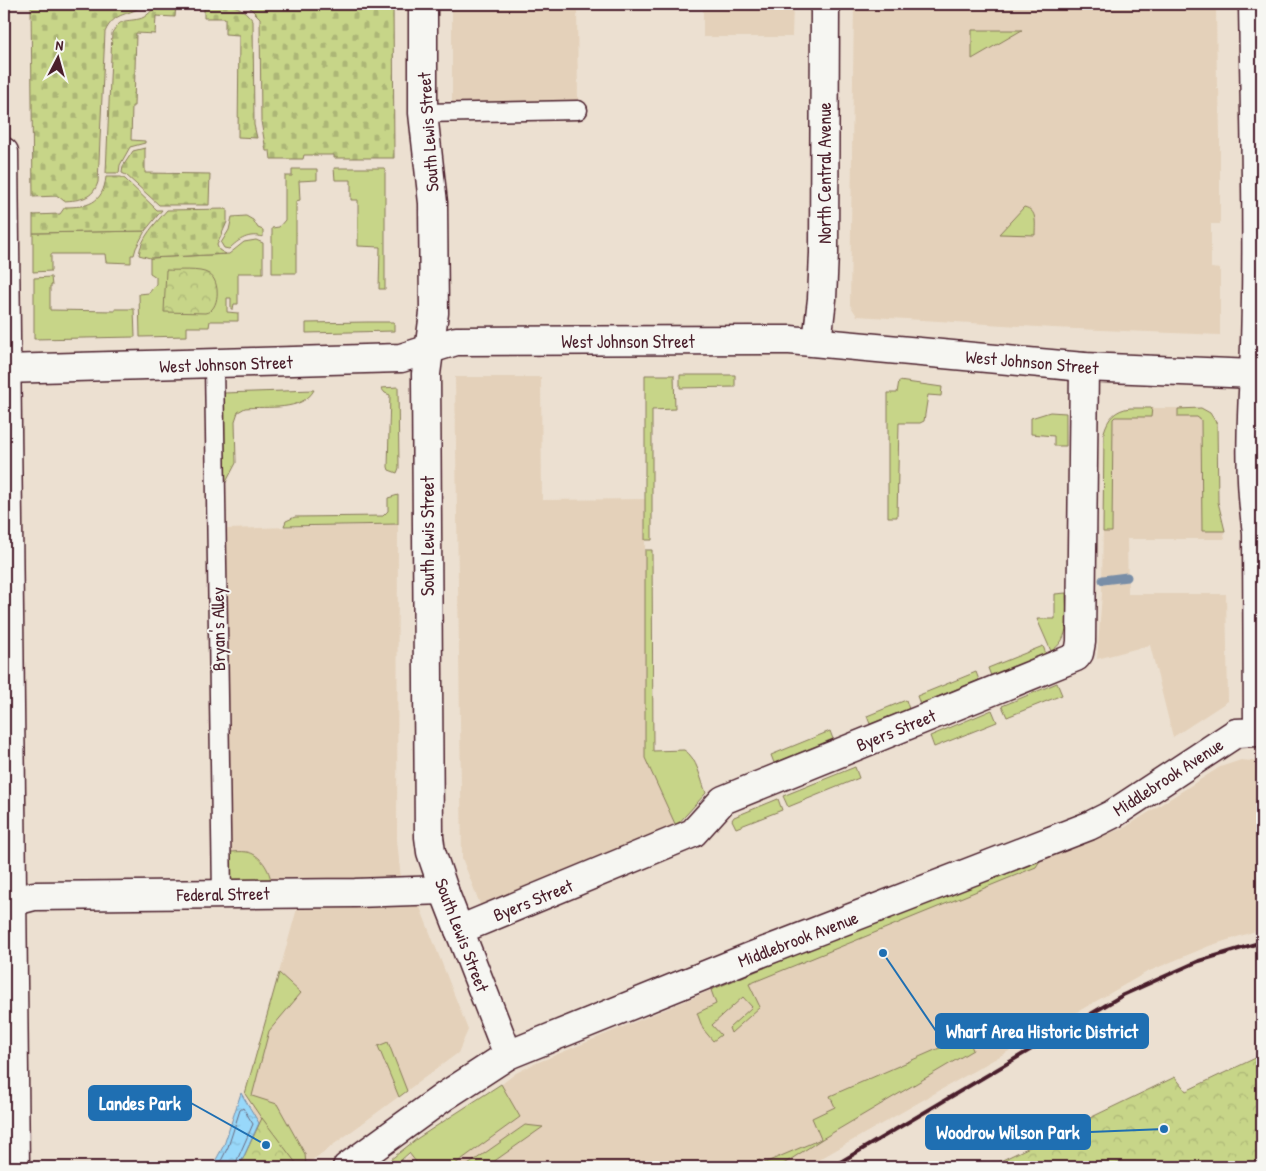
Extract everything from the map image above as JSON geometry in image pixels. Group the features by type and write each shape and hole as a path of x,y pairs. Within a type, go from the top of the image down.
{"street":[{"name":"South Lewis Street","path":"423,4 423,114 433,203 434,313 426,374 429,830 431,852 444,890 508,1055"},
{"name":"North Central Avenue","path":"818,342 823,262 825,4"},
{"path":"1253,4 1258,124 1255,337 1258,374"},
{"path":"4,152 8,903 15,1167"},
{"name":"West Johnson Street","path":"5,369 401,358 456,341 790,340 1084,367 1258,374"},
{"name":"Byers Street","path":"459,930 693,833 723,800 1076,657 1079,653 1081,642 1084,367"},
{"name":"Middlebrook Avenue","path":"347,1167 445,1096 508,1055 760,954 1089,826 1112,814 1236,733 1258,732 1257,532 1254,508 1252,407 1258,374"},
{"name":"Federal Street","path":"8,903 34,896 222,894 355,898 444,890"}],"lane":[{"path":"423,114 578,110"},
{"name":"Bryan's Alley","path":"214,364 222,894"}],"shaded area":[{"path":"452,4 577,4 578,104 452,105"},
{"path":"703,4 793,4 792,37 703,37"},
{"path":"854,4 1216,4 1217,88 1219,89 1220,137 1220,224 1211,224 1211,268 1220,269 1220,335 1053,328 857,316 850,305"},
{"path":"455,377 541,377 542,500 645,499 645,740 661,792 676,826 481,907 462,858"},
{"path":"1127,408 1201,408 1210,413 1217,424 1218,502 1225,539 1127,539 1128,594 1226,594 1228,701 1173,737 1150,645 1097,659 1102,594 1104,432 1112,416"},
{"path":"398,524 397,840 401,880 271,882 230,852 226,529"},
{"path":"1241,760 1262,762 1262,929 1209,946 1147,972 806,1167 395,1167 516,1073 534,1064 870,924 1043,856 1124,828 1220,767"},
{"path":"418,902 468,1030 458,1053 303,1167 262,1119 259,1123 251,1110 252,1106 245,1094 298,905"}],"green space":[{"path":"31,4 145,4 113,20 105,32 98,182 93,192 80,199 64,201 58,196 33,197"},
{"path":"158,4 176,4 175,17 156,16 155,34 136,33 131,140 145,141 145,143 130,147 120,165 119,173 106,173 112,33 121,23 144,17"},
{"path":"204,4 232,5 243,10 253,21 254,125 257,138 238,137 239,35 225,34 225,18 204,18"},
{"path":"246,4 393,4 394,158 334,158 334,155 304,155 303,159 271,159 270,151 266,151 261,121 260,18"},
{"path":"972,30 1022,30 972,59"},
{"path":"145,148 145,173 210,174 209,205 159,205 122,173 123,166 133,151"},
{"path":"334,168 385,168 385,289 379,289 380,247 358,246 358,200 351,200 351,180 335,180"},
{"path":"292,169 317,169 317,180 299,181 300,200 296,201 296,273 272,273 272,228 279,227 285,220 285,176 292,176"},
{"path":"106,177 121,177 125,179 157,210 162,210 145,231 33,233 33,215 60,214 65,207 87,205 93,202 101,193"},
{"path":"1024,207 1034,214 1035,235 999,234"},
{"path":"227,209 227,222 217,245 219,250 226,254 150,258 139,255 146,236 167,210"},
{"path":"246,216 253,220 258,228 263,230 263,237 249,236 240,240 229,249 224,248 221,243 229,230 232,217"},
{"path":"145,231 134,255 131,255 131,263 106,262 105,254 51,254 51,271 33,272 33,233"},
{"path":"256,240 263,243 263,273 238,273 238,304 234,304 233,309 231,309 231,298 227,298 227,312 238,313 238,321 210,321 209,327 187,327 187,336 140,337 139,294 149,293 156,284 156,277 150,273 150,258 229,254 244,242"},
{"path":"166,270 194,270 209,274 216,283 217,289 214,307 205,313 164,312"},
{"path":"51,277 50,310 115,311 115,309 134,309 135,337 34,339 34,278"},
{"path":"394,322 394,331 306,333 306,323"},
{"path":"645,375 674,375 675,409 652,410 652,540 645,540"},
{"path":"680,375 735,375 735,387 680,388"},
{"path":"899,381 942,387 941,396 928,395 924,421 920,423 899,423 897,517 888,517 888,393 897,393"},
{"path":"398,387 399,468 397,473 389,470 388,467 390,395 381,388"},
{"path":"314,390 301,402 293,405 245,408 238,412 235,421 236,463 225,484 224,393"},
{"path":"1130,408 1152,408 1151,417 1115,417 1113,419 1112,532 1103,532 1104,432 1116,413"},
{"path":"1201,408 1210,413 1217,424 1218,502 1225,531 1202,531 1201,420 1197,417 1178,417 1178,409"},
{"path":"1050,412 1066,413 1066,446 1054,446 1054,436 1031,434 1031,418"},
{"path":"398,495 398,524 284,526 286,521 295,517 383,516 388,511 388,498"},
{"path":"645,550 652,550 653,751 684,750 688,753 698,770 706,793 676,826 645,758"},
{"path":"1066,593 1067,617 1065,633 1058,646 1051,651 1037,619 1055,619 1055,594"},
{"path":"1043,646 1046,654 991,676 988,668"},
{"path":"976,672 979,680 920,704 917,696"},
{"path":"1057,683 1062,695 1007,717 1002,706"},
{"path":"906,700 909,709 870,724 867,716"},
{"path":"992,710 997,722 934,747 930,736"},
{"path":"830,731 833,739 774,763 771,755"},
{"path":"855,767 859,778 788,807 783,796"},
{"path":"778,799 782,810 736,828 732,820 734,817"},
{"path":"230,852 252,853 260,859 266,868 271,882 231,883"},
{"path":"1043,856 1036,867 749,984 760,1007 731,1033 729,1028 752,1007 743,997 712,1025 721,1035 713,1041 703,1029 697,1013 716,1004 711,990 870,924"},
{"path":"279,973 301,993 269,1031 252,1096 277,1104 305,1154 306,1165 303,1167 239,1167 262,1119 245,1094"},
{"path":"967,1036 973,1050 822,1139 779,1167 740,1167 760,1160 762,1164 821,1139 812,1118 835,1107 830,1096"},
{"path":"388,1042 407,1091 399,1097 378,1046"},
{"path":"1262,1055 1262,1167 988,1167 1175,1077 1186,1091"},
{"path":"501,1084 520,1117 451,1167 420,1167 409,1153 393,1167 381,1167 418,1138"},
{"path":"262,1118 299,1167 239,1167"},
{"path":"525,1125 543,1127 486,1167 465,1167"}],"water":[{"path":"241,1093 259,1123 239,1167 212,1167 224,1145"}],"waterway":[{"path":"1103,580 1127,577"}],"railway":[{"path":"832,1167 1123,995 1199,961 1262,942"}],"place":[{"name":"Wharf Area Historic District","path":"883,953"},
{"name":"Woodrow Wilson Park","path":"1164,1129"},
{"name":"Landes Park","path":"266,1145"}]}
